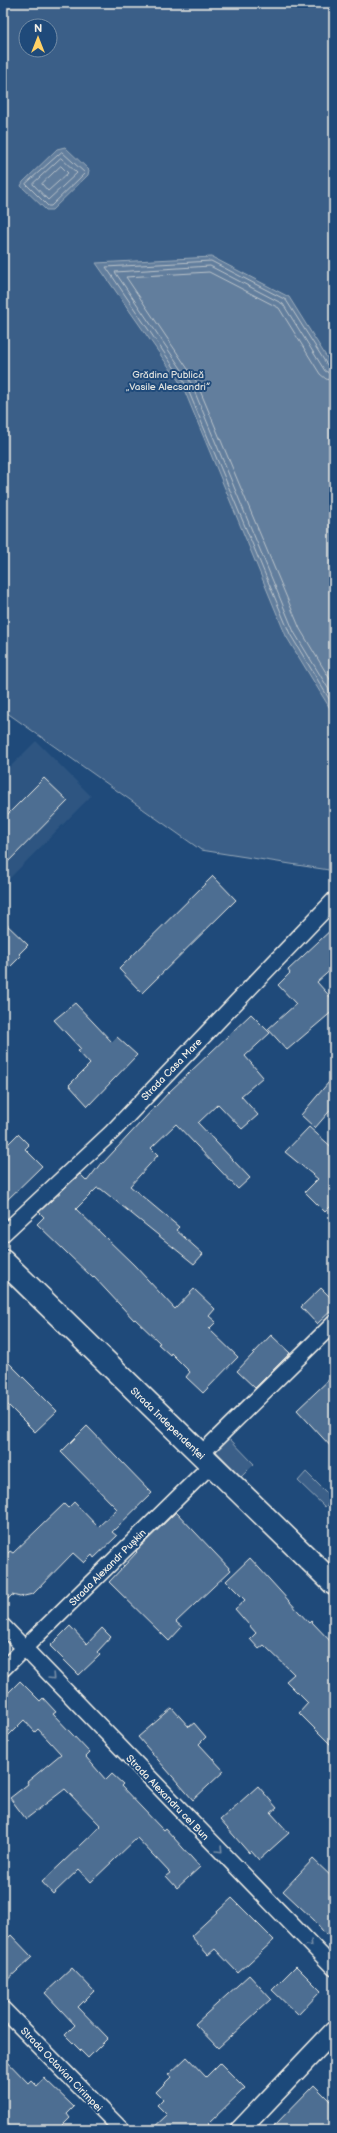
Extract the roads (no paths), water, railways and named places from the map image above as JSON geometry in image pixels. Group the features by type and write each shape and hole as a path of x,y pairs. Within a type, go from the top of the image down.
{"main road":[{"name":"Strada Independenței","path":"3,1261 205,1460 334,1584"}],"street":[{"name":"Strada Casa Mare","path":"3,1234 112,1132 334,900"},
{"name":"Strada Alexandr Pușkin","path":"3,1669 24,1649 205,1460 334,1323"},
{"name":"Strada Alexandru cel Bun","path":"3,1626 334,1968"},
{"name":"Strada Octavian Cirimpei","path":"3,2009 122,2130"},
{"path":"240,2130 334,2031"}],"water":[{"path":"65,147 89,170 88,175 52,210 46,210 21,186 23,182 57,149"},
{"path":"212,257 289,297 334,369 334,715 286,636 183,387 96,263"}],"park label":[{"name":"Grădina Publică „Vasile Alecsandri”","path":"168,380"}]}
